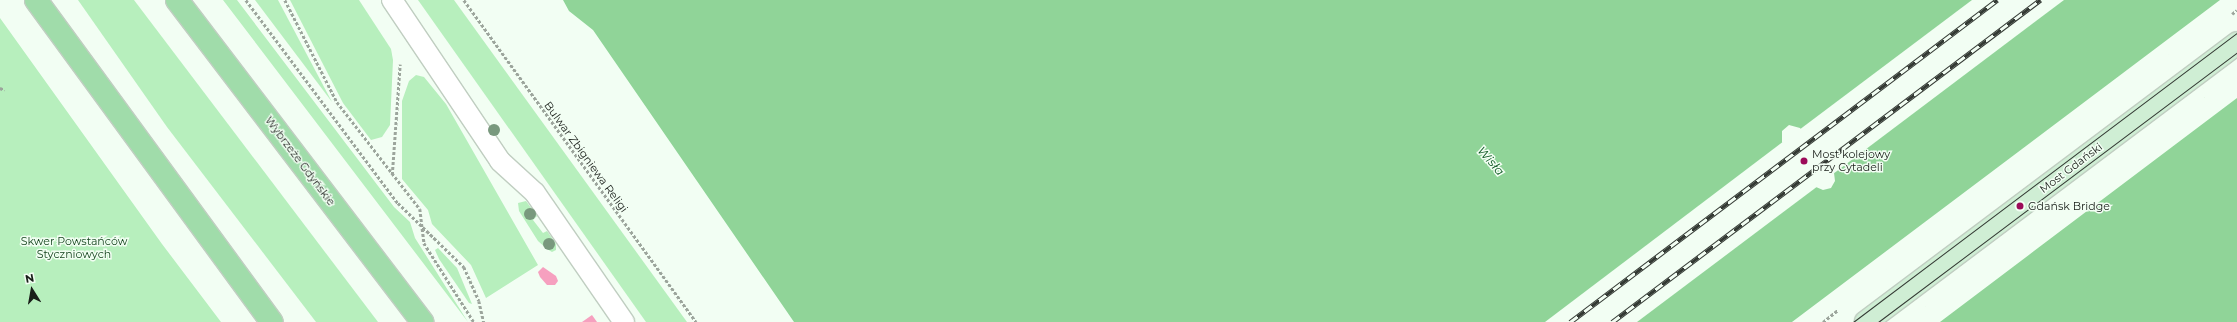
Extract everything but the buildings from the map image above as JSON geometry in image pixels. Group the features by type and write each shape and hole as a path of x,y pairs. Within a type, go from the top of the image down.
{"main road":[{"path":"36,0 272,322"},
{"name":"Wybrzeże Gdyńskie","path":"178,0 422,322"},
{"name":"Most Gdański","path":"1866,322 2237,42"}],"street":[{"path":"392,0 500,161 535,193 624,322"}],"path":[{"path":"246,0 398,203 422,224 464,267 484,322"},
{"path":"285,0 337,102 392,175 420,209 424,243 474,322"},
{"name":"Bulwar Zbigniewa Religi","path":"464,0 696,322"},
{"path":"392,175 404,18"},
{"path":"0,88 4,90"}],"green space":[{"path":"78,0 134,0 378,322 316,322 167,127"},
{"path":"223,0 237,0 394,207 410,222 415,238 468,322"},
{"path":"255,0 278,0 332,102"},
{"path":"290,0 359,0 391,49 393,60 390,125 382,137 371,140 343,103"},
{"path":"418,0 454,0 687,322 646,322"},
{"name":"Skwer Powstańców Styczniowych","path":"0,18 162,244 221,322 0,322"},
{"path":"416,75 424,77 446,104 538,265 486,298 471,265 432,224 428,210 402,179 402,101 409,81"},
{"path":"526,201 537,216 533,220 543,233 547,231 556,244 556,250 552,252 538,241 519,211 518,203"},
{"path":"438,248 457,268 472,304 469,303 439,259 435,250"}],"water":[{"name":"Wisła","path":"563,0 2237,0 2237,322 794,322 593,30 569,11","holes":["2171,52 2180,56 2207,93 2202,103 2190,102 2163,62 2163,58","1789,125 1800,128 1834,173 1835,181 1831,188 1823,190 1816,187 1782,142 1782,131","1893,259 1904,266 1929,302 1923,311 1912,310 1888,279 1885,264"]}],"pier":[{"path":"1972,0 2064,0 1833,174 1799,130"},
{"name":"Gdańsk Bridge","path":"2220,0 2237,0 2237,98 1940,322 1792,322","holes":["2169,54 2179,57 2205,91 2205,97 2201,101 2191,100 2168,68 2165,59","1891,261 1902,268 1926,300 1926,306 1922,310 1913,309 1889,278 1886,266"]},
{"path":"1784,141 1818,186 1637,322 1545,322"}],"tram line":[{"path":"1853,322 2237,33"},
{"path":"1878,322 2237,52"}],"railway":[{"path":"1570,322 1997,0"},
{"path":"1612,322 2040,0"}],"place":[{"name":"Most kolejowy przy Cytadeli","path":"1804,161"},
{"name":"Gdańsk Bridge","path":"2020,206"}]}
